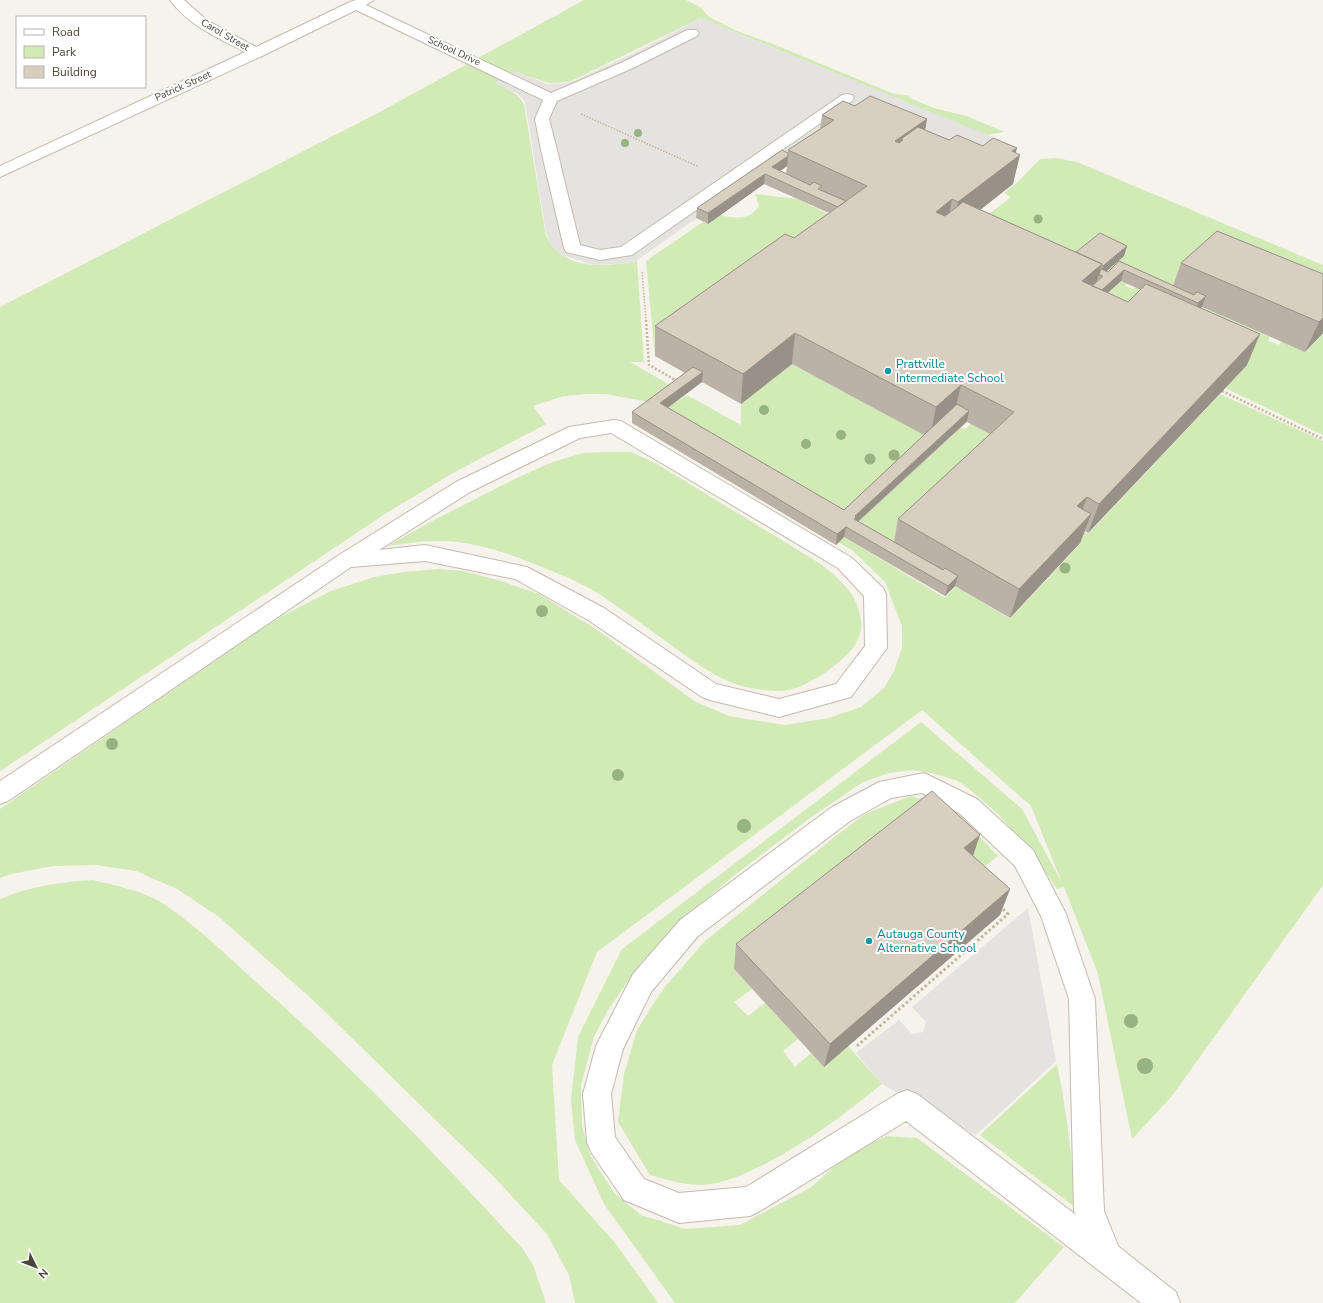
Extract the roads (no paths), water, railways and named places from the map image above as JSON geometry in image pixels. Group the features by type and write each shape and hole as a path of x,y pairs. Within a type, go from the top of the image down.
{"street":[{"name":"Carol Street","path":"177,0 182,7 210,28 257,53"},
{"name":"Patrick Street","path":"0,172 361,3"},
{"name":"School Drive","path":"361,3 552,98"},
{"path":"692,33 628,65 552,98 542,119 557,189 572,248 600,255 626,252 847,98"},
{"path":"0,794 346,560 464,487 576,432 614,426 845,563 875,594 876,648 843,691 779,708 710,691 596,614 520,572 425,552 346,560"},
{"path":"1108,1258 1089,1212 1082,999 1052,914 1024,858 968,806 924,783 887,789 841,814 689,928 642,983 610,1046 597,1094 601,1142 634,1190 679,1208 750,1201 907,1104 1165,1303"}],"place":[{"name":"Prattville Intermediate School","path":"888,371"},
{"name":"Autauga County Alternative School","path":"869,941"}]}
